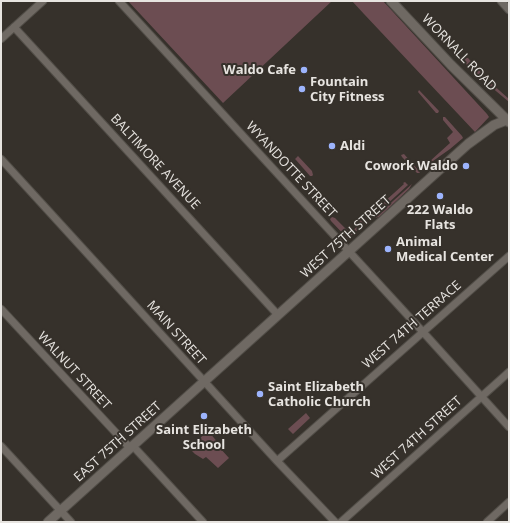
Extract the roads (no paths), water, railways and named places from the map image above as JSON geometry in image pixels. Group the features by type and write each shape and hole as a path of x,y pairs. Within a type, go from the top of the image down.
{"main road":[{"name":"WORNALL ROAD","path":"391,1 451,65 508,120"},
{"name":"WEST 75TH STREET","path":"204,381 468,144 494,125 508,120"},
{"name":"EAST 75TH STREET","path":"48,522 204,381"}],"street":[{"path":"1,39 43,1"},
{"name":"WYANDOTTE STREET","path":"118,1 424,332 509,427"},
{"path":"501,1 509,10"},
{"name":"BALTIMORE AVENUE","path":"14,27 278,315"},
{"name":"MAIN STREET","path":"1,158 277,461 335,522"},
{"name":"WEST 74TH TERRACE","path":"277,461 509,256"},
{"name":"WALNUT STREET","path":"1,309 203,522"},
{"name":"WEST 74TH STREET","path":"341,522 509,372"},
{"path":"1,446 71,522"},
{"path":"487,522 509,502"}],"place":[{"name":"Waldo Cafe","path":"304,70"},
{"name":"Fountain City Fitness","path":"302,89"},
{"name":"Aldi","path":"332,146"},
{"name":"Cowork Waldo","path":"466,166"},
{"name":"222 Waldo Flats","path":"440,196"},
{"name":"Animal Medical Center","path":"388,249"},
{"name":"Saint Elizabeth Catholic Church","path":"260,394"},
{"name":"Saint Elizabeth School","path":"204,416"}]}
